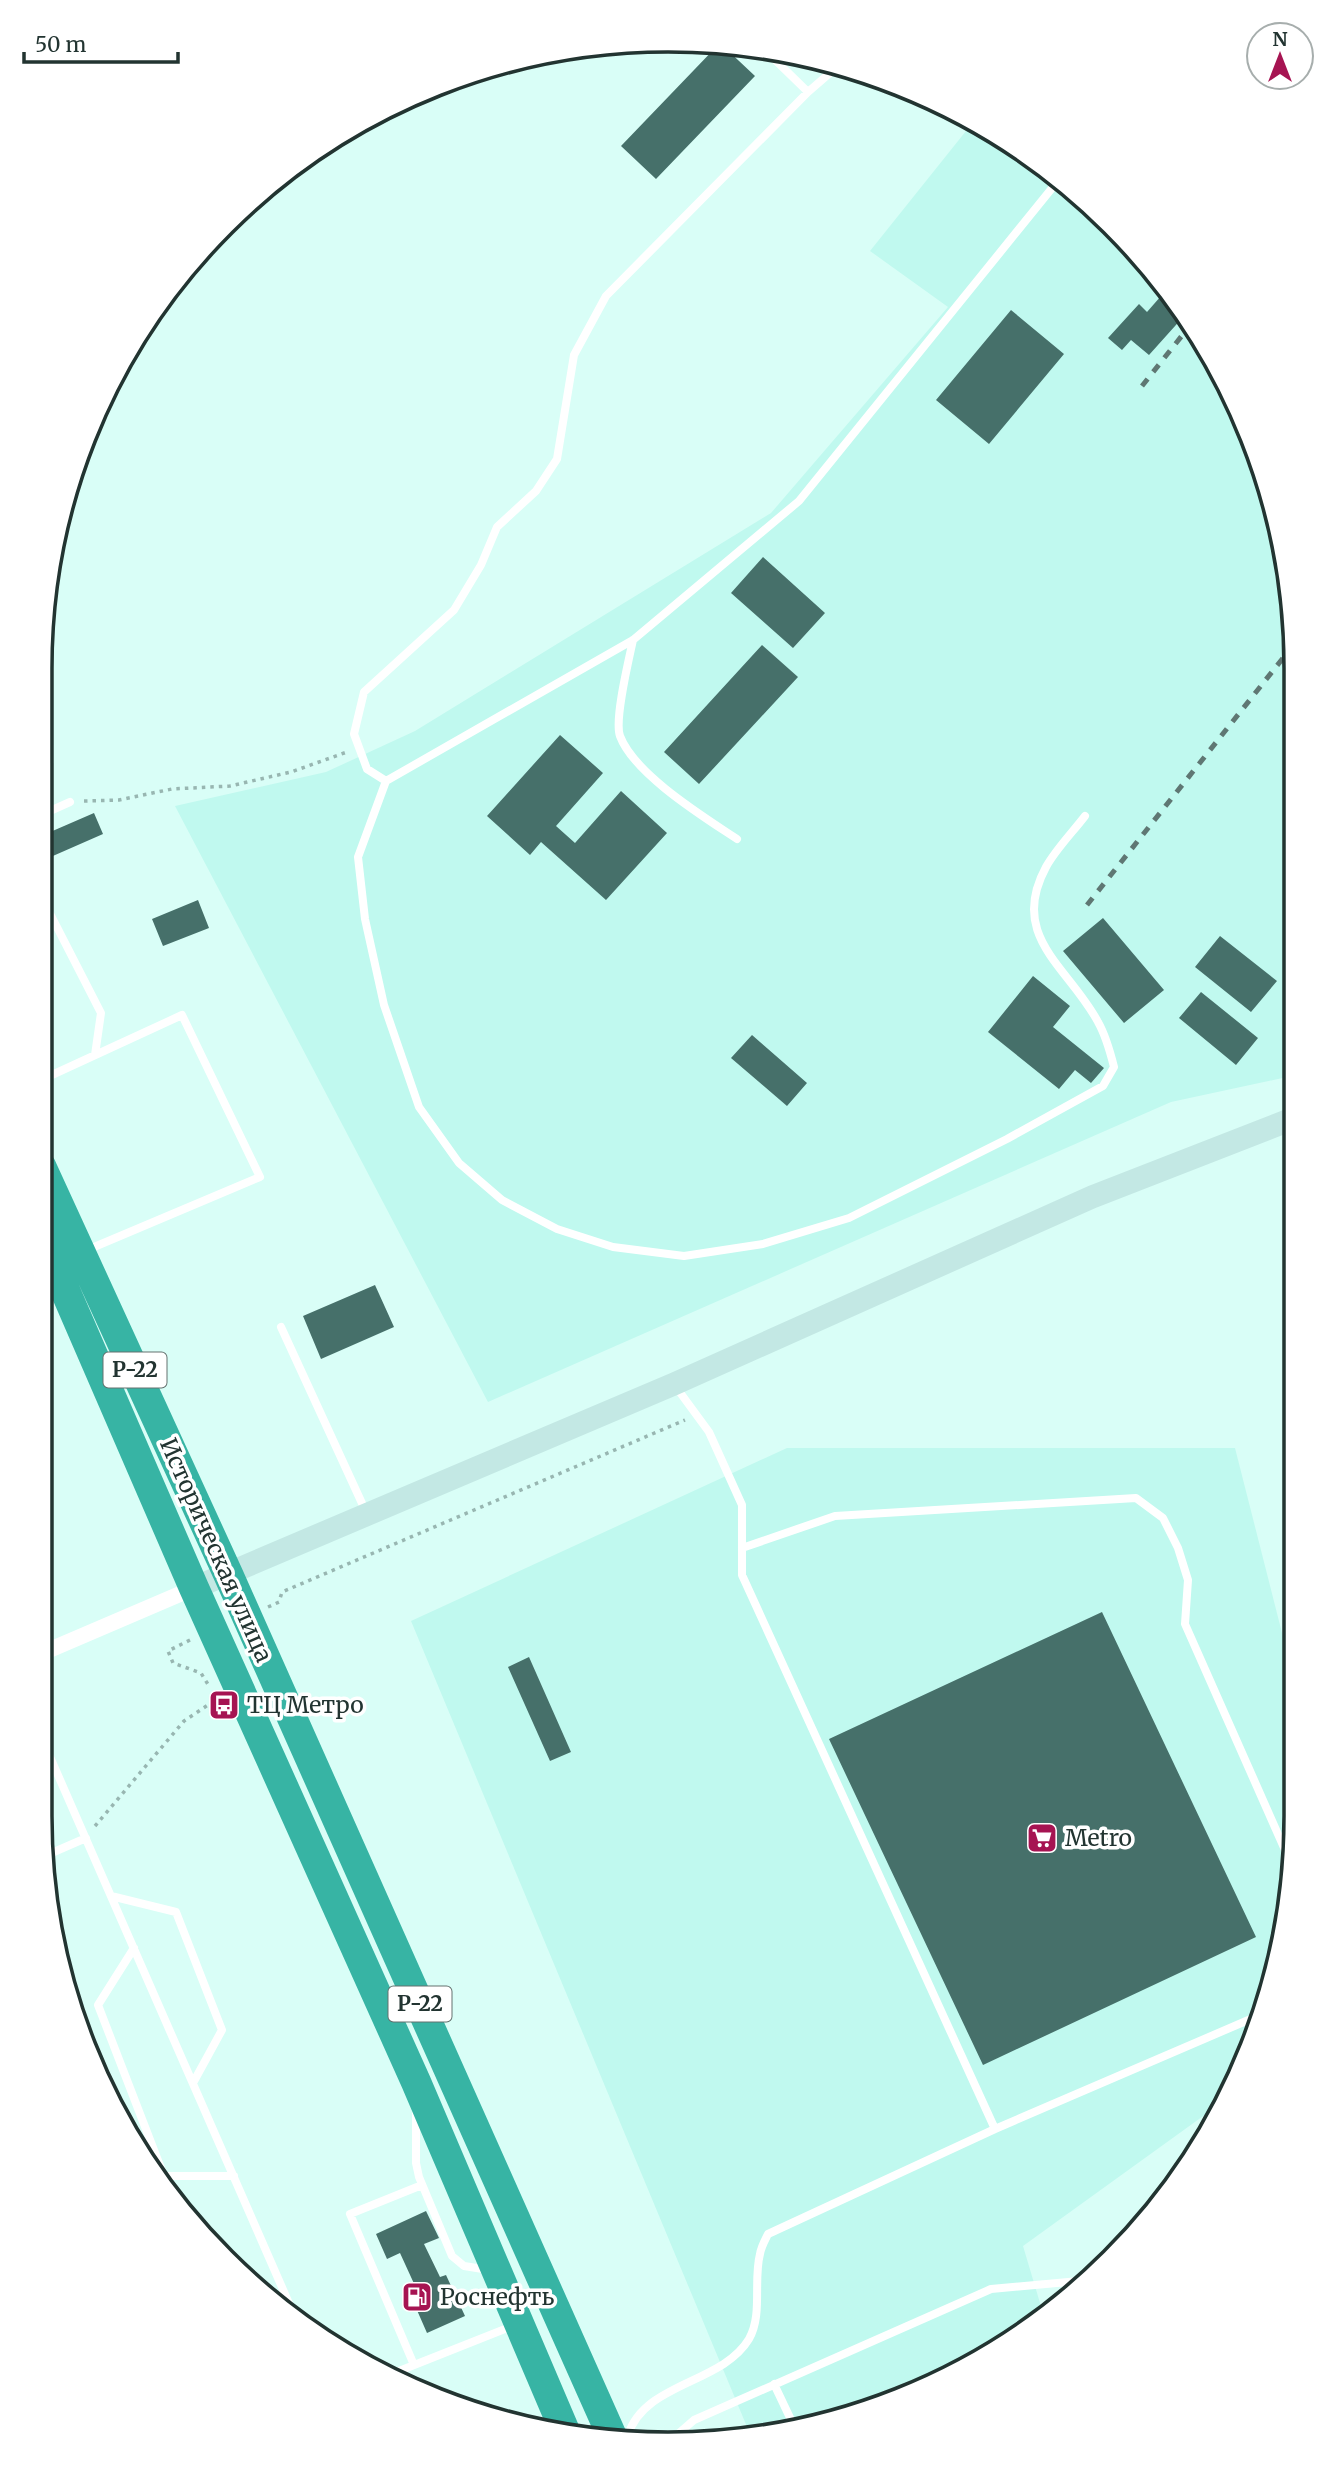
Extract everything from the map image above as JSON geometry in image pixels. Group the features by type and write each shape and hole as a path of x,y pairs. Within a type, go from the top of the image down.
{"highway":[{"name":"Историческая улица","path":"52,1190 247,1615 609,2429"},
{"name":"Историческая улица","path":"52,1260 194,1588 416,2082 562,2423"}],"main road":[{"path":"194,1588 674,1384 1092,1198 1284,1122"}],"street":[{"path":"52,1649 194,1588"}],"lane":[{"path":"778,62 808,92"},
{"path":"386,781 367,769 354,734 364,692 454,610 481,565 497,527 537,491 557,459 574,355 606,296 829,74"},
{"path":"1052,188 799,501 633,640 386,781 358,857 365,919 384,1005 419,1107 459,1163 502,1200 557,1229 602,1243 684,1256 763,1244 849,1218 1007,1139 1103,1086 1114,1067 1110,1046 1098,1020 1040,942 1033,921 1034,898 1046,867 1085,816"},
{"path":"633,640 623,692 620,735 642,766 666,788 737,839"},
{"path":"52,810 70,802"},
{"path":"52,917 101,1013 95,1055"},
{"path":"52,1075 182,1015 260,1177 81,1253"},
{"path":"281,1327 368,1515"},
{"path":"674,1384 709,1432 742,1505 742,1575 995,2129"},
{"path":"742,1548 835,1516 1136,1498 1163,1518 1178,1548 1188,1580 1185,1624 1283,1845"},
{"path":"52,1761 289,2302"},
{"path":"54,1852 86,1838"},
{"path":"111,1896 176,1912 222,2030 193,2083"},
{"path":"134,1948 98,2005 159,2163"},
{"path":"629,2431 651,2404 716,2367 738,2352 750,2337 760,2254 768,2234 995,2129 1249,2020"},
{"path":"416,2082 416,2162 422,2185 452,2256 464,2266 496,2271"},
{"path":"168,2176 234,2176"},
{"path":"414,2364 350,2214 422,2185"},
{"path":"681,2432 694,2420 991,2289 1072,2282"},
{"path":"399,2371 518,2323"},
{"path":"774,2384 791,2420"}],"path":[{"path":"70,802 119,800 172,789 230,786 291,772 359,747"},
{"path":"247,1615 279,1602 282,1592 697,1416"},
{"path":"86,1838 184,1721 217,1699 201,1673 173,1663 168,1651 213,1630"}],"shaded area":[{"path":"967,130 1043,180 1074,205 1131,262 1180,326 1220,396 1237,432 1263,509 1272,548 1282,628 1284,1078 1171,1102 488,1402 175,806 326,772 415,731 771,513 948,307 870,251"},
{"path":"787,1448 1235,1448 1284,1641 1284,1817 1278,1897 1263,1976 1237,2053 1207,2113 1023,2246 1041,2306 1010,2329 976,2350 904,2386 827,2412 747,2427 411,1621"}],"building":[{"path":"709,54 734,57 755,76 656,179 621,146"},
{"path":"1159,298 1178,323 1149,355 1131,340 1122,350 1108,338 1139,304 1147,312"},
{"path":"1011,310 1064,354 989,444 936,400"},
{"path":"763,557 825,613 793,648 731,593"},
{"path":"762,645 798,677 699,784 664,752"},
{"path":"560,735 603,773 556,826 575,843 621,791 667,833 606,900 541,842 530,855 487,816"},
{"path":"94,813 103,834 52,856 52,831"},
{"path":"198,900 209,928 163,946 152,919"},
{"path":"1103,918 1164,990 1124,1023 1063,951"},
{"path":"1220,936 1277,981 1251,1012 1195,967"},
{"path":"1033,976 1070,1006 1053,1027 1104,1068 1091,1083 1075,1070 1059,1089 988,1032"},
{"path":"1201,992 1258,1038 1236,1065 1179,1018"},
{"path":"752,1035 807,1083 787,1106 731,1058"},
{"path":"375,1285 394,1327 321,1359 303,1316"},
{"name":"Metro","path":"1102,1612 1256,1937 983,2065 829,1739"},
{"path":"529,1657 571,1752 550,1761 508,1667"},
{"path":"426,2211 439,2238 424,2244 440,2277 446,2275 465,2316 427,2333 409,2292 416,2288 400,2253 387,2259 376,2234"}],"railway":[{"path":"1142,386 1184,333"},
{"path":"1087,905 1283,657"}],"place":[{"name":"ТЦ Метро","path":"224,1705"},
{"name":"Metro","path":"1042,1838"},
{"name":"Роснефть","path":"417,2297"}]}
